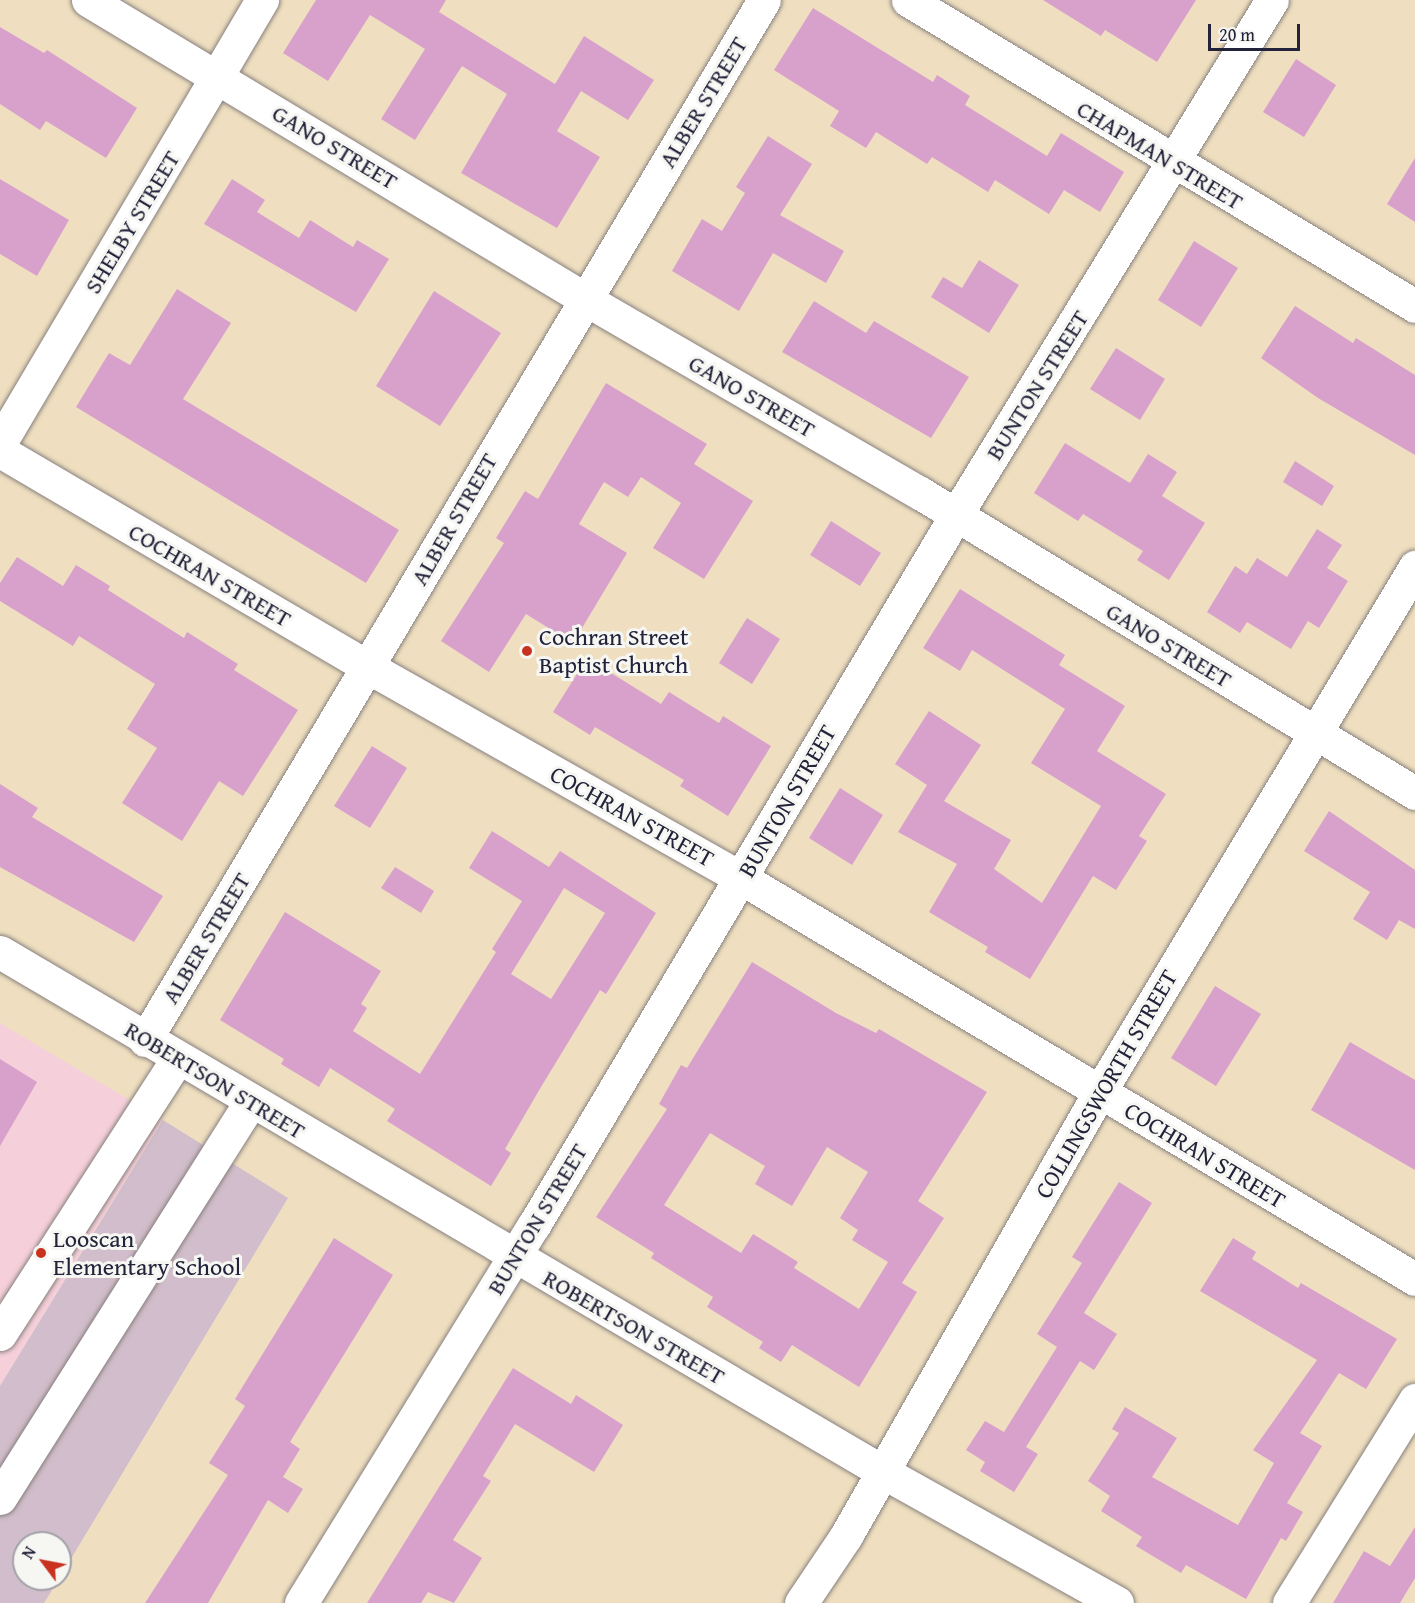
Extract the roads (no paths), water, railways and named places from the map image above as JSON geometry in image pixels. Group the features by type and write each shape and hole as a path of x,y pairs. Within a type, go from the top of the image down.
{"street":[{"name":"GANO STREET","path":"88,0 585,298 956,515 1415,794"},
{"name":"SHELBY STREET","path":"0,443 219,77 262,0"},
{"name":"ALBER STREET","path":"145,1040 764,0"},
{"name":"CHAPMAN STREET","path":"908,0 1173,164 1415,306"},
{"name":"BUNTON STREET","path":"301,1603 514,1257 956,515 1272,0"},
{"name":"COCHRAN STREET","path":"0,451 368,667 741,878 1415,1279"},
{"name":"COLLINGSWORTH STREET","path":"801,1603 883,1472 1099,1093 1415,567"},
{"name":"ROBERTSON STREET","path":"0,952 514,1257 883,1472 1117,1603"},
{"path":"0,1334 177,1059"},
{"path":"0,1498 250,1102"},
{"path":"1289,1603 1415,1400"}],"place":[{"name":"Cochran Street Baptist Church","path":"527,651"},
{"name":"Looscan Elementary School","path":"41,1253"}]}
